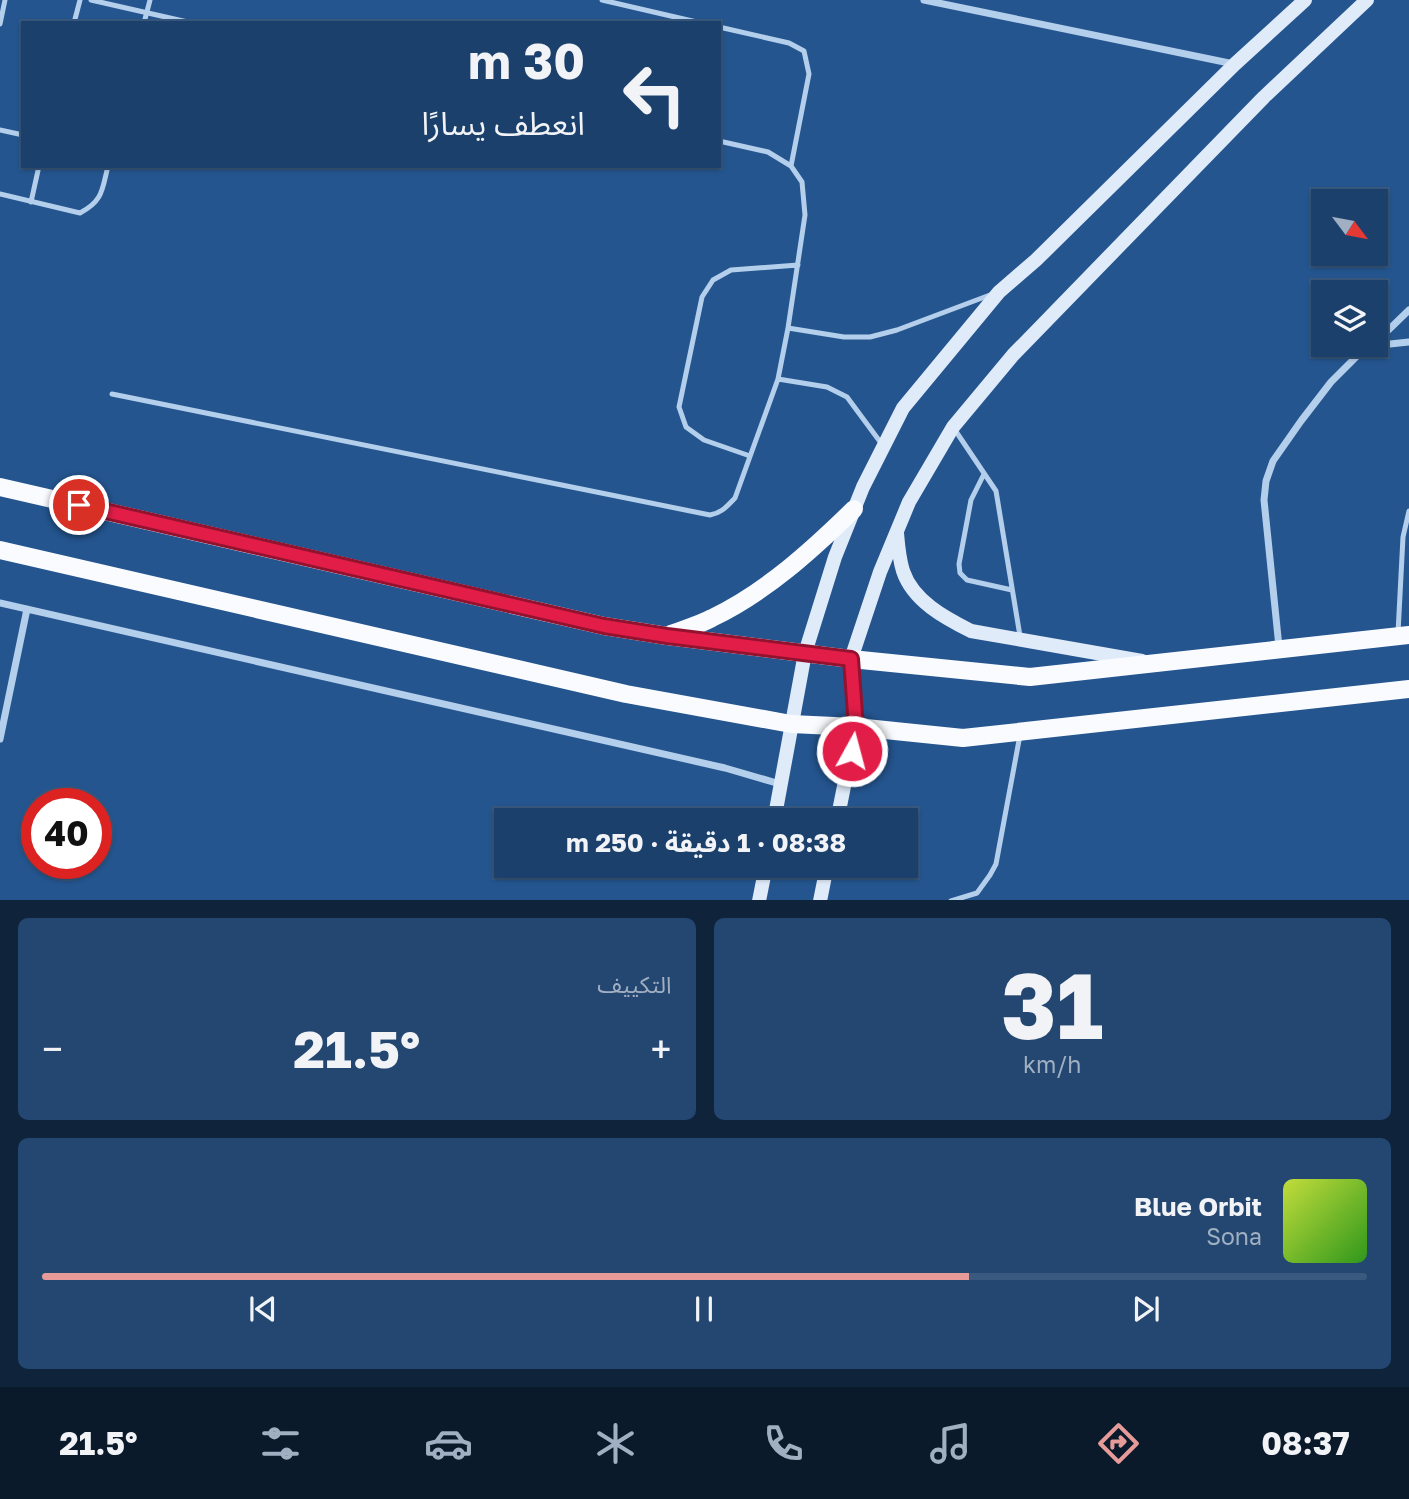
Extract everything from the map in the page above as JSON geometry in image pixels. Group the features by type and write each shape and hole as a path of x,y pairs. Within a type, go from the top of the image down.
{"main road":[{"path":"0,487 591,623 667,636 851,659 1030,677 1404,636"},
{"path":"667,636 711,619 747,599 805,556 854,509"},
{"path":"0,550 626,694 791,724 856,727 963,738 1409,689"}],"street":[{"path":"924,0 1235,64"},
{"path":"776,808 805,653 835,557 854,509 903,408 999,292 1036,260 1235,64 1305,0"},
{"path":"840,808 856,727 851,659 880,572 909,502 953,427 1013,355 1264,97 1367,0"},
{"path":"1388,330 1409,310"},
{"path":"1388,343 1409,342"},
{"path":"1280,650 1264,500 1266,481 1273,461 1323,392 1356,357"},
{"path":"897,532 904,574 933,610 951,621 971,631 1154,663"},
{"path":"0,603 724,768 780,784"},
{"path":"0,740 27,609"},
{"path":"760,900 764,878"},
{"path":"820,900 825,878"}],"lane":[{"path":"0,24 5,0"},
{"path":"75,21 80,0"},
{"path":"91,0 183,21"},
{"path":"145,21 150,0"},
{"path":"603,0 692,21"},
{"path":"721,27 789,43 804,51 809,74 791,166"},
{"path":"0,130 21,135"},
{"path":"112,394 710,516 725,509 735,498 778,380 805,215 802,182 791,166 768,152 721,141"},
{"path":"31,202 39,168"},
{"path":"0,194 80,213 92,206 100,195 107,168"},
{"path":"750,456 704,440 686,427 678,407 702,297 713,280 731,270 797,265"},
{"path":"788,328 844,337 870,337 897,330 999,292"},
{"path":"778,380 827,387 847,397 883,446"},
{"path":"953,427 996,491 1020,639"},
{"path":"984,474 971,500 959,564 960,573 967,580 1012,590"},
{"path":"1404,636 1403,537 1409,511"},
{"path":"954,900 977,893 996,864 1020,732"}],"route":[{"path":"79,505 604,626 851,659 856,727 852,751"}]}
